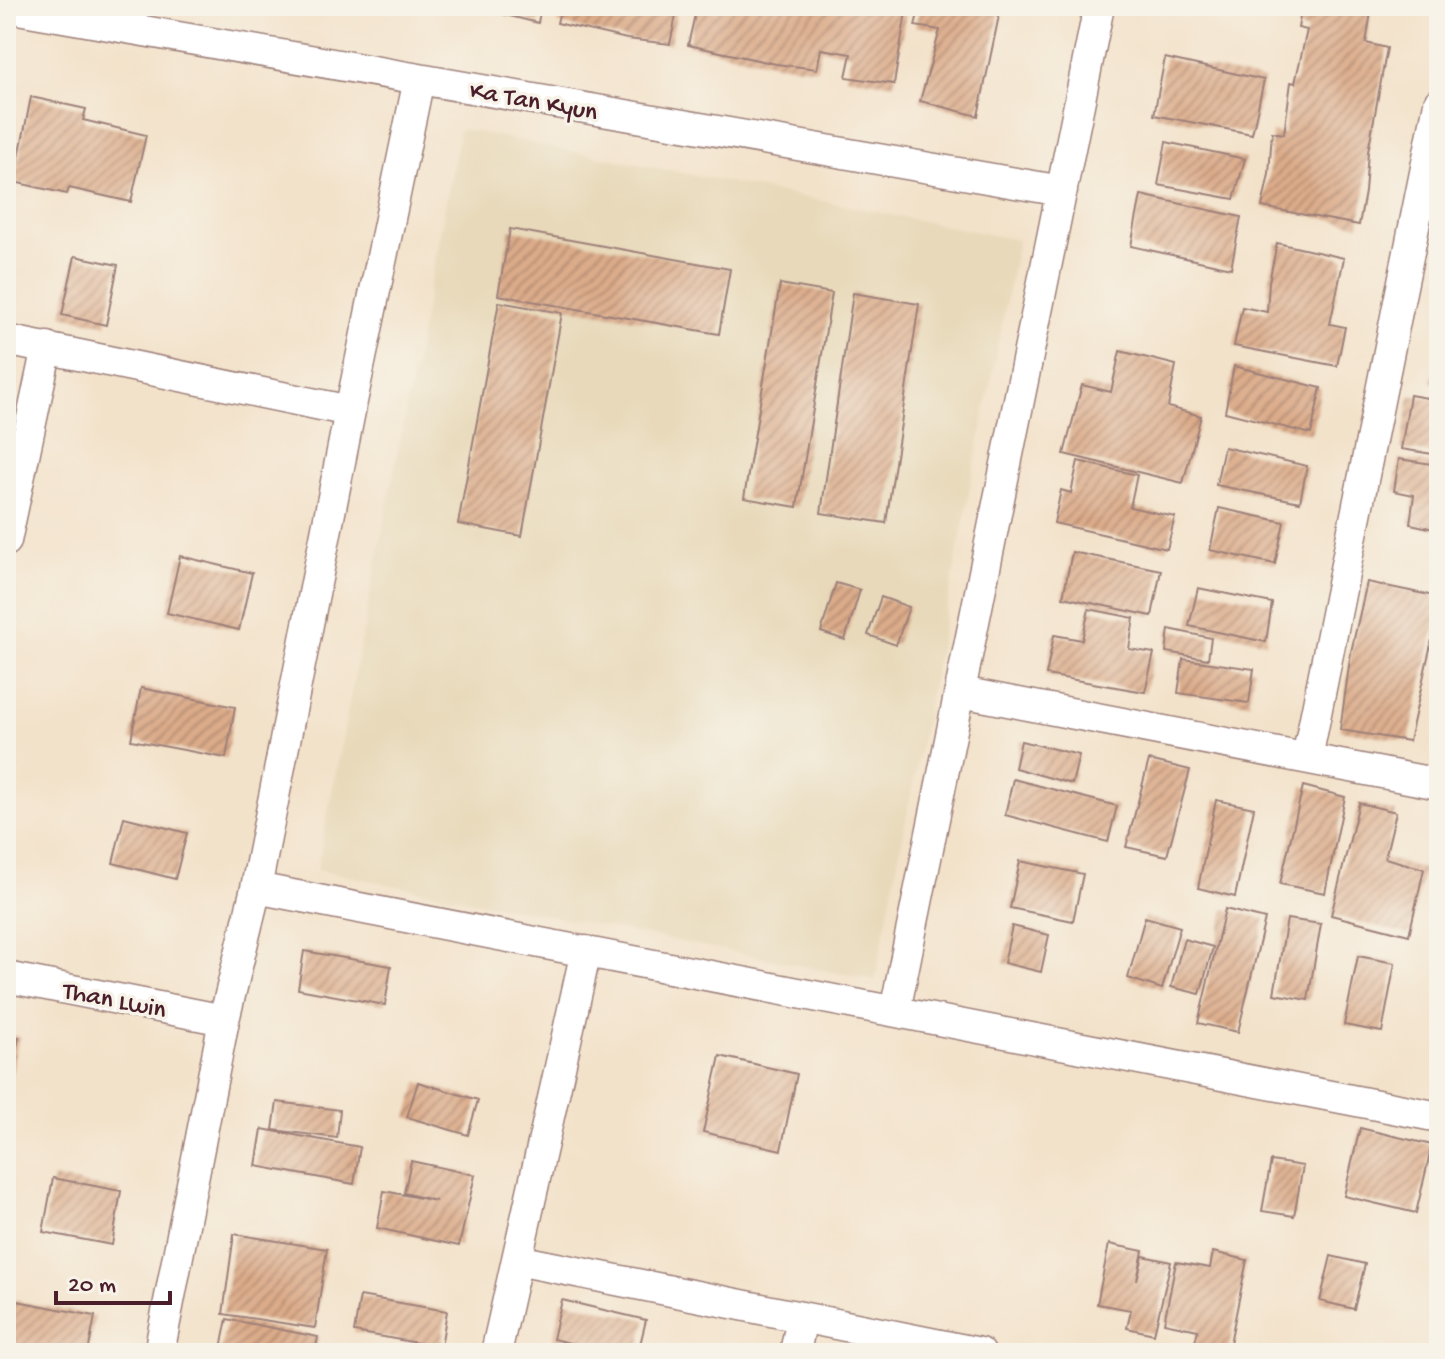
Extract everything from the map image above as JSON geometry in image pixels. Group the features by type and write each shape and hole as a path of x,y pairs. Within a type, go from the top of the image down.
{"street":[{"path":"895,1011 1099,6"},
{"name":"Ka Tan Kyun","path":"6,7 116,16 419,79 1062,191"},
{"path":"159,1353 224,1020 256,888 419,79"},
{"path":"1307,758 1439,103"},
{"path":"6,340 350,411"},
{"path":"6,541 47,347"},
{"path":"961,692 1439,784"},
{"path":"256,888 1439,1117"},
{"path":"496,1353 586,951"},
{"name":"Than Lwin","path":"6,977 224,1020"},
{"path":"517,1260 980,1353"},
{"path":"795,1353 802,1317"}],"shaded area":[{"path":"460,129 1018,240 875,980 317,870"}],"building":[{"path":"470,6 541,6 538,23"},
{"path":"561,6 678,6 670,44 627,39 557,23"},
{"path":"697,6 829,6 858,10 859,6 907,6 894,84 846,77 851,54 821,49 817,69 776,64 688,45"},
{"path":"920,6 1001,6 978,116 920,101 940,30 915,26"},
{"path":"1302,6 1372,6 1366,43 1387,48 1368,152 1359,225 1262,207 1269,174 1272,132 1284,134 1291,82 1295,83 1307,30 1298,28"},
{"path":"1165,58 1264,80 1252,134 1154,115"},
{"path":"31,97 86,109 83,120 146,135 131,202 69,188 67,194 14,182"},
{"path":"1166,142 1245,159 1234,199 1158,185"},
{"path":"1141,195 1241,217 1231,268 1131,246"},
{"path":"510,229 730,269 719,334 498,295"},
{"path":"1277,243 1344,258 1330,324 1345,327 1337,366 1234,346 1242,307 1267,312"},
{"path":"75,256 118,265 106,325 62,315"},
{"path":"780,284 832,293 797,507 744,498"},
{"path":"853,293 919,304 886,523 821,513"},
{"path":"499,302 562,313 522,536 458,524"},
{"path":"1120,351 1176,365 1168,407 1201,416 1183,483 1064,454 1082,385 1111,392"},
{"path":"1439,357 1439,384 1431,382"},
{"path":"1234,366 1321,388 1311,434 1225,412"},
{"path":"1410,395 1439,400 1439,455 1401,449"},
{"path":"1224,447 1307,466 1300,502 1216,485"},
{"path":"1399,459 1439,465 1439,530 1410,524 1414,495 1394,491"},
{"path":"1078,461 1137,475 1130,507 1175,517 1167,549 1054,523 1061,490 1071,493"},
{"path":"1219,508 1284,522 1275,564 1210,550"},
{"path":"1072,552 1161,570 1152,616 1063,597"},
{"path":"180,556 252,573 239,630 167,613"},
{"path":"1367,582 1439,597 1439,617 1409,741 1340,730 1351,652"},
{"path":"836,583 860,590 845,640 821,632"},
{"path":"1198,588 1272,603 1266,642 1189,626"},
{"path":"881,597 909,607 896,645 868,635"},
{"path":"1089,609 1134,618 1129,649 1154,653 1145,692 1046,675 1054,635 1082,640"},
{"path":"1169,629 1211,638 1208,659 1166,652"},
{"path":"1183,659 1254,669 1249,703 1178,693"},
{"path":"141,688 235,707 226,758 131,740"},
{"path":"1021,741 1079,755 1072,784 1015,768"},
{"path":"1149,760 1190,770 1167,856 1126,847"},
{"path":"1013,779 1117,806 1108,842 1005,815"},
{"path":"1303,786 1345,797 1325,893 1280,884"},
{"path":"1216,800 1254,808 1235,897 1198,888"},
{"path":"1359,803 1396,812 1385,858 1424,869 1409,935 1331,915"},
{"path":"124,817 187,833 175,879 113,863"},
{"path":"1020,861 1083,874 1073,921 1010,908"},
{"path":"1225,909 1265,919 1238,1032 1198,1023"},
{"path":"1145,917 1180,927 1162,989 1128,978"},
{"path":"1287,919 1321,924 1308,1000 1274,994"},
{"path":"1012,926 1049,935 1041,972 1004,963"},
{"path":"1184,939 1213,947 1200,994 1171,987"},
{"path":"304,951 391,966 385,1005 298,989"},
{"path":"1358,956 1395,963 1382,1032 1344,1025"},
{"path":"6,1034 19,1037 10,1081 6,1080"},
{"path":"720,1056 797,1074 781,1150 703,1132"},
{"path":"418,1082 478,1100 468,1135 407,1117"},
{"path":"277,1102 340,1110 337,1138 273,1130"},
{"path":"1360,1128 1432,1145 1416,1213 1344,1196"},
{"path":"262,1129 360,1147 354,1184 256,1166"},
{"path":"411,1161 475,1175 459,1246 377,1228 384,1191 436,1201 404,1193"},
{"path":"1271,1161 1303,1166 1294,1216 1262,1211"},
{"path":"53,1178 121,1191 112,1245 43,1232"},
{"path":"234,1234 327,1249 315,1328 223,1314"},
{"path":"1109,1244 1143,1251 1137,1280 1143,1256 1171,1262 1154,1334 1127,1328 1131,1310 1097,1304"},
{"path":"1213,1252 1247,1260 1228,1353 1192,1353 1198,1330 1164,1323 1176,1262 1210,1268"},
{"path":"1331,1256 1365,1264 1354,1309 1320,1301"},
{"path":"360,1296 447,1311 441,1347 354,1332"},
{"path":"12,1300 95,1316 88,1353 6,1353 6,1330"},
{"path":"562,1300 646,1320 638,1353 611,1353 553,1339"},
{"path":"227,1319 318,1337 315,1353 220,1353"}]}
